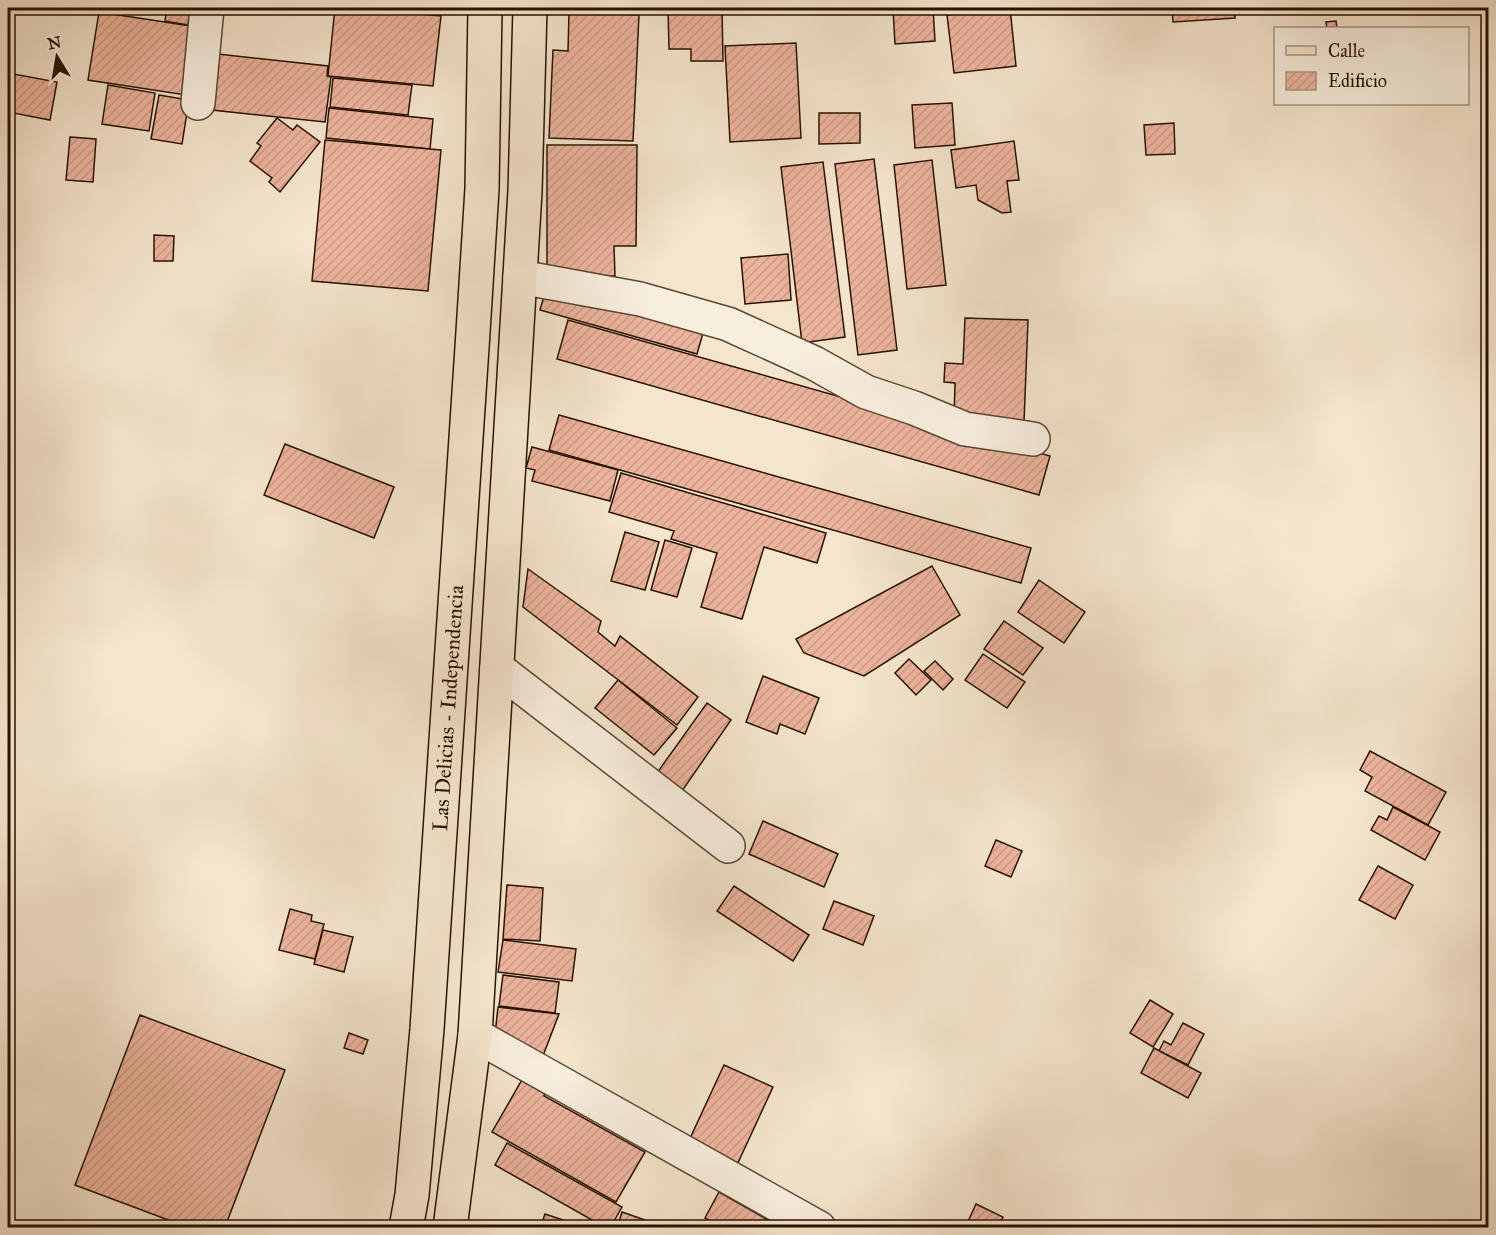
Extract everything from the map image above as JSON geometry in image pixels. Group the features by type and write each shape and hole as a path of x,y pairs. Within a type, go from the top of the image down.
{"main road":[{"name":"Las Delicias - Independencia","path":"406,1227 412,1195 427,1029 473,332 482,189 485,8"},
{"path":"450,1227 475,1035 525,191 530,8"},
{"path":"473,332 516,338"}],"street":[{"path":"198,103 207,8"},
{"path":"520,277 640,299 728,324 814,363 866,392 914,408 965,429 1033,439"},
{"path":"497,668 728,846"},
{"path":"475,1035 817,1227"}],"building":[{"path":"167,8 190,10 188,25 165,21"},
{"path":"335,8 362,8 441,16 433,86 328,76"},
{"path":"668,8 722,8 723,61 691,61 691,49 669,49"},
{"path":"893,8 933,8 935,41 895,44"},
{"path":"1010,8 1016,66 954,73 947,15"},
{"path":"1172,8 1235,8 1235,18 1173,22"},
{"path":"99,12 197,27 186,95 88,80"},
{"path":"569,12 639,15 633,141 549,138 553,50 568,51"},
{"path":"1336,21 1337,27 1327,27 1326,22"},
{"path":"796,43 801,138 730,142 725,46"},
{"path":"218,54 328,66 327,76 331,77 325,122 212,110"},
{"path":"8,73 57,82 50,120 8,112"},
{"path":"333,78 412,85 408,115 330,107"},
{"path":"108,85 155,93 149,131 102,124"},
{"path":"159,95 189,100 182,144 151,139"},
{"path":"952,103 955,145 915,148 912,105"},
{"path":"329,108 433,119 430,149 326,138"},
{"path":"819,113 860,113 860,143 819,144"},
{"path":"277,118 293,130 297,125 320,142 280,192 269,182 272,178 250,161 261,146 257,143"},
{"path":"1174,123 1175,154 1146,155 1144,125"},
{"path":"70,137 96,139 93,182 66,180"},
{"path":"325,140 441,150 428,291 312,281"},
{"path":"1014,141 1019,180 1007,181 1011,212 1002,213 978,200 976,185 956,188 951,150"},
{"path":"547,145 637,145 636,246 614,246 615,276 547,276"},
{"path":"874,159 897,350 858,355 835,164"},
{"path":"932,160 946,285 907,289 894,165"},
{"path":"823,162 845,337 802,343 781,167"},
{"path":"154,235 174,236 173,261 154,261"},
{"path":"788,254 791,300 745,304 741,258"},
{"path":"546,289 703,333 697,354 540,310"},
{"path":"965,318 1028,320 1024,422 954,420 955,383 944,382 945,363 963,364"},
{"path":"568,320 1050,456 1039,495 557,359"},
{"path":"559,415 1031,548 1021,583 549,450"},
{"path":"285,444 394,487 374,538 264,495"},
{"path":"532,447 618,470 610,501 532,481 535,470 526,468"},
{"path":"621,473 826,533 817,563 764,547 742,619 701,607 717,553 671,539 674,531 609,512"},
{"path":"625,532 659,542 645,590 611,581"},
{"path":"665,540 692,548 677,597 651,590"},
{"path":"932,566 960,615 864,676 804,653 796,639"},
{"path":"528,569 601,621 598,632 615,646 620,636 698,697 677,725 523,607"},
{"path":"1039,580 1085,612 1064,643 1018,612"},
{"path":"1004,621 1043,648 1023,675 984,649"},
{"path":"983,654 1025,682 1007,708 965,680"},
{"path":"909,659 931,680 916,695 895,673"},
{"path":"935,661 953,679 943,690 924,671"},
{"path":"763,676 819,698 805,734 780,724 777,734 746,722"},
{"path":"618,680 677,728 654,755 595,708"},
{"path":"707,703 731,720 682,791 657,773"},
{"path":"1370,751 1446,792 1428,825 1365,791 1372,777 1360,770"},
{"path":"1393,807 1440,832 1425,860 1371,830 1379,816 1387,820"},
{"path":"763,821 838,854 824,887 749,854"},
{"path":"996,840 1022,851 1011,877 985,866"},
{"path":"1378,866 1413,885 1395,919 1359,900"},
{"path":"507,885 543,888 540,941 503,939"},
{"path":"734,886 809,935 793,961 717,911"},
{"path":"834,901 874,916 863,945 823,929"},
{"path":"290,909 312,915 311,921 324,924 315,959 279,950"},
{"path":"323,930 353,937 344,972 314,964"},
{"path":"503,940 576,949 572,981 498,972"},
{"path":"503,975 559,982 555,1013 499,1006"},
{"path":"1150,1000 1173,1014 1153,1047 1130,1033"},
{"path":"498,1007 559,1014 541,1061 495,1034"},
{"path":"140,1015 285,1070 225,1227 227,1228 168,1228 171,1221 75,1185"},
{"path":"1183,1023 1204,1034 1188,1065 1159,1051 1164,1041 1171,1045"},
{"path":"349,1033 368,1040 363,1054 344,1048"},
{"path":"1154,1048 1201,1073 1188,1098 1141,1073"},
{"path":"724,1065 773,1087 736,1167 687,1145"},
{"path":"523,1078 546,1091 544,1096 645,1152 616,1202 492,1132"},
{"path":"507,1143 622,1207 610,1228 606,1228 495,1165"},
{"path":"719,1192 782,1228 721,1228 705,1218"},
{"path":"976,1204 1003,1217 998,1228 965,1228"},
{"path":"622,1212 665,1227 617,1228"},
{"path":"545,1214 572,1223 571,1228 540,1228"}]}
